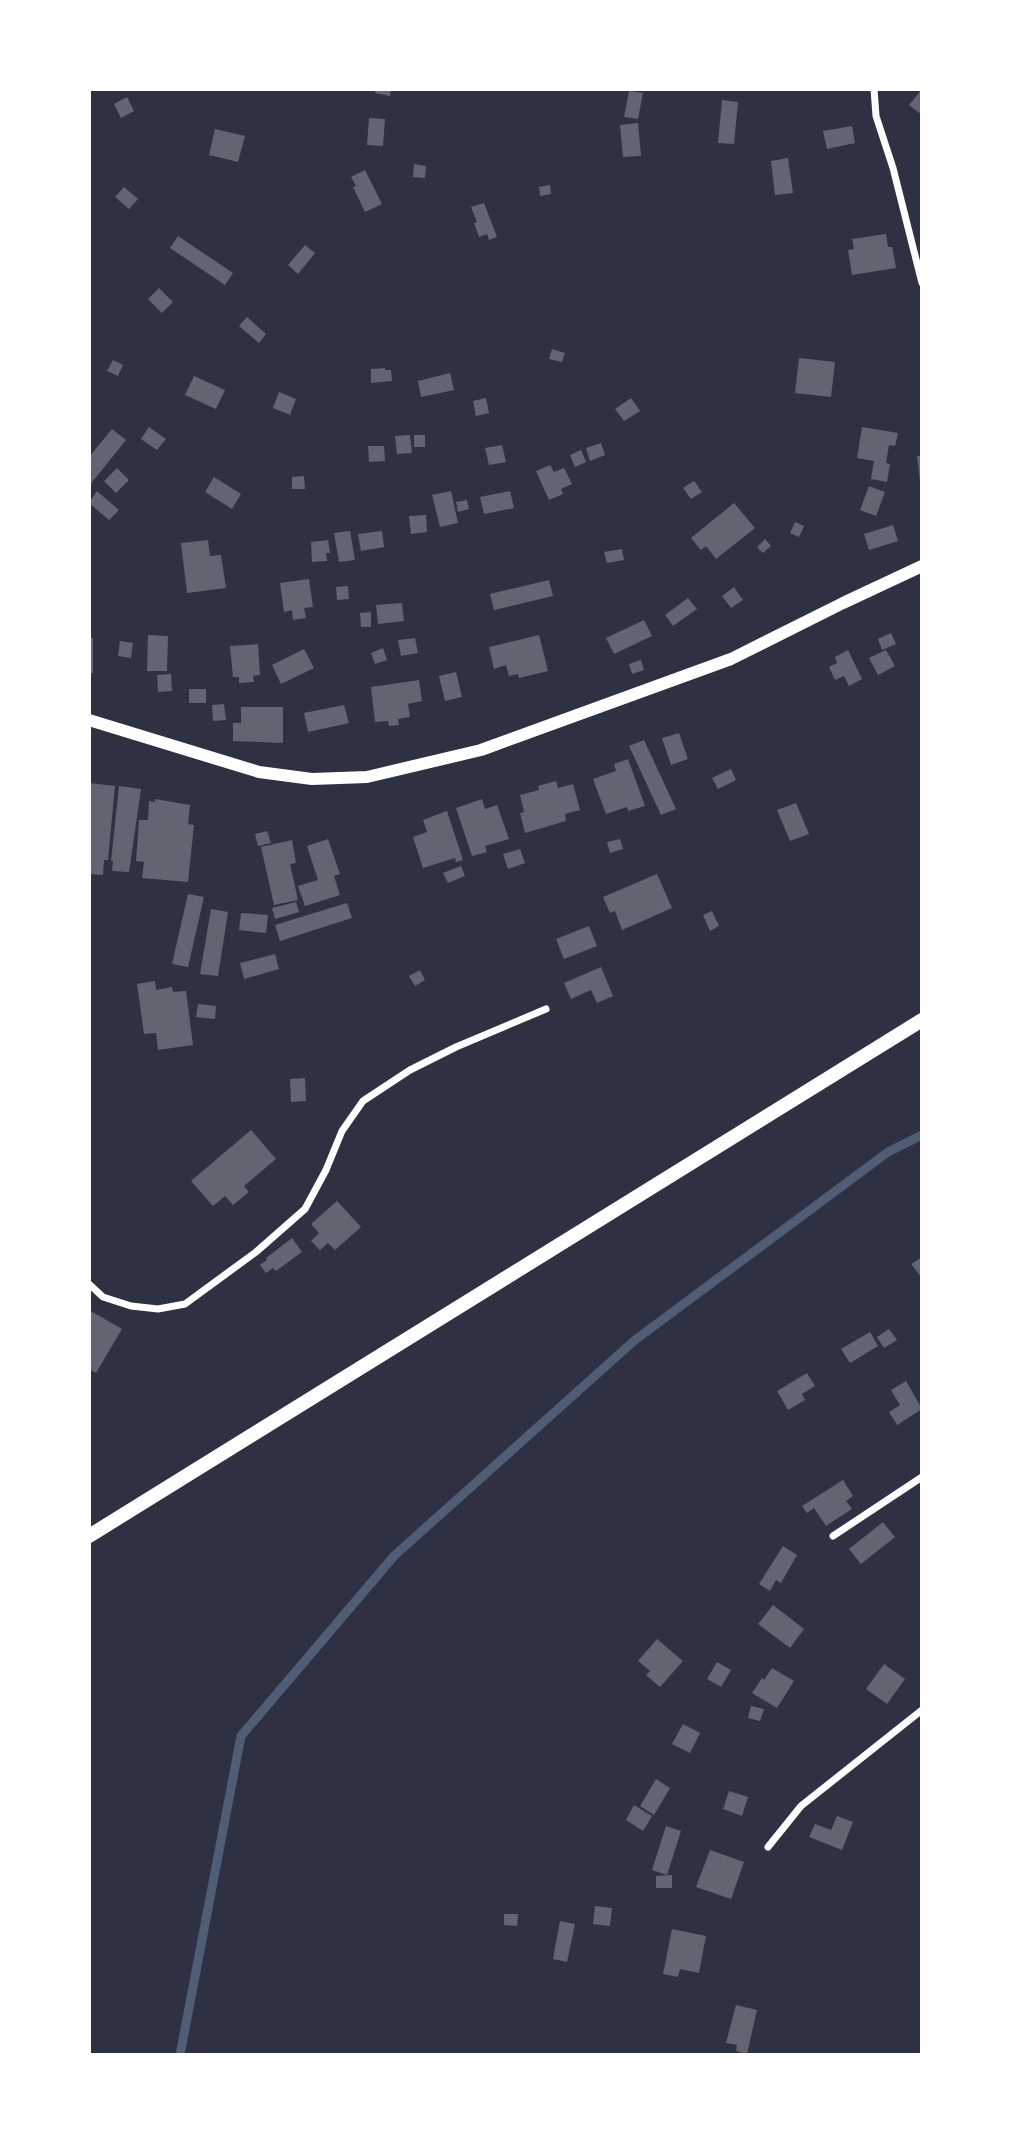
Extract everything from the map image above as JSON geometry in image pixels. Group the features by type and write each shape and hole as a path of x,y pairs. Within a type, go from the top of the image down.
{"main road":[{"path":"89,1536 922,1020"}],"street":[{"path":"874,89 876,116 893,168 922,281"},
{"path":"89,720 259,772 312,779 367,776 481,750 731,659 922,566"},
{"path":"89,1284 103,1297 131,1306 158,1309 185,1304 256,1252 305,1209 326,1170 342,1131 363,1101 401,1075 456,1047 546,1009"},
{"path":"833,1536 922,1477"},
{"path":"768,1847 801,1806 922,1710"}],"building":[{"path":"376,89 391,89 390,96 375,93"},
{"path":"922,89 922,110 919,113 909,105"},
{"path":"629,91 643,93 638,119 624,117"},
{"path":"127,97 134,111 121,118 114,104"},
{"path":"722,100 738,102 734,144 718,143"},
{"path":"369,118 385,119 383,146 367,145"},
{"path":"638,123 641,156 623,157 620,125"},
{"path":"852,126 855,143 827,149 823,131"},
{"path":"215,129 245,136 238,162 209,155"},
{"path":"788,158 793,193 775,195 771,161"},
{"path":"414,164 426,166 425,178 413,177"},
{"path":"365,170 382,204 365,212 351,177"},
{"path":"550,185 551,194 540,196 539,187"},
{"path":"124,187 138,199 129,209 115,197"},
{"path":"484,203 497,237 489,240 487,234 479,237 471,207"},
{"path":"886,234 896,268 852,275 848,250 854,249 852,239"},
{"path":"178,236 233,273 225,285 170,248"},
{"path":"305,245 315,253 298,274 288,265"},
{"path":"159,288 173,302 162,313 148,299"},
{"path":"247,317 266,334 259,343 239,326"},
{"path":"552,349 565,353 562,362 549,359"},
{"path":"799,358 835,362 831,397 795,393"},
{"path":"113,360 123,365 118,376 107,371"},
{"path":"371,369 391,370 392,381 371,383"},
{"path":"450,373 454,390 421,397 418,381"},
{"path":"194,376 225,390 216,409 185,395"},
{"path":"279,392 296,399 290,415 273,408"},
{"path":"486,398 489,413 476,416 473,401"},
{"path":"631,398 640,411 624,421 615,409"},
{"path":"149,427 166,439 157,450 141,439"},
{"path":"862,427 898,433 895,446 889,445 887,482 871,479 874,461 857,458"},
{"path":"112,429 126,440 89,486 89,457"},
{"path":"410,435 412,453 397,454 395,436"},
{"path":"414,435 425,435 425,447 414,447"},
{"path":"601,443 605,455 590,461 586,448"},
{"path":"502,445 506,462 489,465 485,448"},
{"path":"368,446 384,446 385,461 369,462"},
{"path":"581,450 586,462 575,467 570,455"},
{"path":"917,456 922,456 922,481 920,481"},
{"path":"550,465 554,472 564,468 572,484 561,489 563,494 549,500 536,471"},
{"path":"117,468 129,480 116,493 104,481"},
{"path":"304,476 305,489 292,489 292,477"},
{"path":"214,477 241,494 232,509 205,492"},
{"path":"694,481 702,492 691,499 683,488"},
{"path":"869,486 885,492 876,516 860,510"},
{"path":"97,491 119,510 109,520 89,503"},
{"path":"451,491 458,523 440,527 432,495"},
{"path":"510,491 514,508 484,514 480,497"},
{"path":"467,500 469,509 458,512 456,502"},
{"path":"734,503 755,528 716,559 706,546 701,550 691,538"},
{"path":"426,515 427,532 411,534 409,516"},
{"path":"795,522 804,526 799,537 790,533"},
{"path":"893,525 898,541 869,550 864,534"},
{"path":"350,531 355,560 339,562 334,533"},
{"path":"382,531 384,547 361,551 358,534"},
{"path":"765,539 771,546 763,553 757,547"},
{"path":"208,540 210,556 221,555 226,588 187,593 181,543"},
{"path":"328,540 330,553 326,553 327,561 312,562 311,542"},
{"path":"622,549 624,560 607,563 604,552"},
{"path":"309,579 313,607 304,608 306,618 293,620 292,610 284,612 280,583"},
{"path":"549,580 553,596 494,610 490,594"},
{"path":"348,586 349,599 337,600 336,587"},
{"path":"734,587 743,600 731,608 722,596"},
{"path":"688,598 697,609 673,626 665,615"},
{"path":"402,603 404,621 378,624 376,605"},
{"path":"371,612 371,627 361,627 360,613"},
{"path":"644,620 652,636 614,654 606,638"},
{"path":"891,633 896,644 882,650 878,639"},
{"path":"148,635 168,636 167,671 147,671"},
{"path":"539,635 548,671 519,678 518,674 509,676 506,665 494,669 489,647"},
{"path":"89,638 93,638 93,673 89,673"},
{"path":"415,638 418,653 401,656 398,640"},
{"path":"120,641 133,643 131,658 118,656"},
{"path":"258,644 260,675 253,676 254,682 239,683 239,677 233,677 230,646"},
{"path":"383,648 387,660 375,664 371,653"},
{"path":"304,649 314,668 281,684 272,665"},
{"path":"848,650 862,679 849,686 844,676 835,680 829,667 837,663 835,657"},
{"path":"886,650 895,666 878,675 869,658"},
{"path":"641,660 644,670 632,674 629,664"},
{"path":"456,672 462,697 445,701 439,676"},
{"path":"171,674 172,691 158,692 157,675"},
{"path":"419,680 422,701 408,704 410,717 398,719 399,725 389,726 388,721 375,722 371,687"},
{"path":"189,689 206,689 206,703 189,703"},
{"path":"224,704 226,720 213,721 212,705"},
{"path":"344,705 349,723 308,732 304,713"},
{"path":"241,707 283,707 283,743 233,741 233,723 241,723"},
{"path":"679,733 688,759 671,765 662,738"},
{"path":"644,740 676,809 661,815 629,746"},
{"path":"628,759 645,806 628,811 627,807 606,814 593,779 616,771 614,764"},
{"path":"731,769 736,780 718,789 712,778"},
{"path":"556,781 558,788 573,784 580,810 565,814 566,821 525,833 520,813 524,812 520,795 539,790 538,786"},
{"path":"89,783 115,786 108,860 104,860 103,875 89,874"},
{"path":"119,786 141,789 129,872 112,871"},
{"path":"155,799 190,805 188,824 194,825 188,882 142,878 144,862 136,861 139,820 148,820 149,801 155,802"},
{"path":"482,799 485,809 497,805 509,839 485,846 487,852 472,856 456,808"},
{"path":"796,803 809,834 790,841 777,810"},
{"path":"447,811 463,860 456,862 455,858 423,868 413,837 427,832 423,820"},
{"path":"267,831 271,843 258,846 255,834"},
{"path":"328,839 340,874 334,876 340,895 305,906 298,886 318,880 307,846"},
{"path":"620,839 623,849 610,853 607,842"},
{"path":"292,840 296,863 290,864 298,900 274,905 261,847"},
{"path":"520,849 525,863 508,869 503,854"},
{"path":"461,866 465,876 448,883 443,873"},
{"path":"657,874 672,908 622,930 615,911 610,913 603,897"},
{"path":"188,894 204,897 188,967 172,964"},
{"path":"296,902 299,912 275,919 272,908"},
{"path":"347,903 352,918 280,941 275,925"},
{"path":"211,909 228,912 218,976 200,974"},
{"path":"712,911 719,926 710,931 703,915"},
{"path":"241,913 268,915 266,933 239,930"},
{"path":"589,926 597,946 564,959 556,939"},
{"path":"275,954 279,969 244,979 240,963"},
{"path":"601,967 613,996 597,1003 591,990 571,999 564,983"},
{"path":"420,970 425,980 415,986 409,976"},
{"path":"155,981 156,990 172,987 173,992 186,991 193,1045 158,1050 156,1033 144,1034 137,984"},
{"path":"198,1004 216,1006 215,1019 196,1017"},
{"path":"305,1078 306,1101 291,1102 290,1079"},
{"path":"251,1130 276,1159 244,1186 249,1192 233,1205 225,1196 213,1206 191,1181"},
{"path":"337,1201 361,1227 335,1250 328,1243 320,1250 311,1241 319,1233 311,1224"},
{"path":"292,1238 302,1252 276,1271 273,1268 266,1273 260,1265"},
{"path":"922,1257 922,1278 911,1264"},
{"path":"89,1310 122,1329 96,1373 89,1369"},
{"path":"889,1329 897,1340 884,1348 877,1337"},
{"path":"870,1332 878,1346 850,1363 841,1349"},
{"path":"807,1373 815,1386 802,1394 805,1400 788,1410 777,1391"},
{"path":"906,1381 922,1409 897,1425 889,1412 900,1405 891,1390"},
{"path":"843,1480 853,1496 846,1501 852,1509 826,1526 814,1508 807,1513 802,1506"},
{"path":"883,1522 895,1537 861,1564 849,1549"},
{"path":"783,1546 797,1555 781,1583 776,1580 770,1591 759,1584"},
{"path":"773,1605 804,1629 790,1648 758,1624"},
{"path":"657,1639 683,1661 660,1687 646,1675 650,1671 638,1661"},
{"path":"717,1662 731,1670 721,1687 707,1679"},
{"path":"884,1664 905,1679 887,1704 866,1689"},
{"path":"772,1668 794,1681 777,1708 752,1693"},
{"path":"751,1706 764,1709 760,1721 748,1718"},
{"path":"683,1724 700,1733 690,1753 672,1744"},
{"path":"656,1779 670,1788 654,1815 640,1806"},
{"path":"729,1791 748,1797 742,1816 723,1809"},
{"path":"634,1805 652,1816 643,1831 626,1820"},
{"path":"837,1816 853,1822 842,1850 809,1837 815,1824 831,1830"},
{"path":"666,1826 681,1831 667,1875 652,1870"},
{"path":"710,1850 744,1862 731,1899 696,1887"},
{"path":"672,1875 672,1888 656,1888 656,1876"},
{"path":"595,1906 612,1908 610,1926 593,1924"},
{"path":"504,1914 518,1914 517,1926 504,1925"},
{"path":"560,1921 575,1924 567,1962 553,1959"},
{"path":"672,1929 706,1936 699,1973 680,1969 678,1977 663,1974"},
{"path":"736,2005 757,2010 747,2054 736,2051 737,2045 726,2043"}],"waterway":[{"path":"180,2055 241,1736 394,1556 635,1340 888,1152 922,1135"}]}
